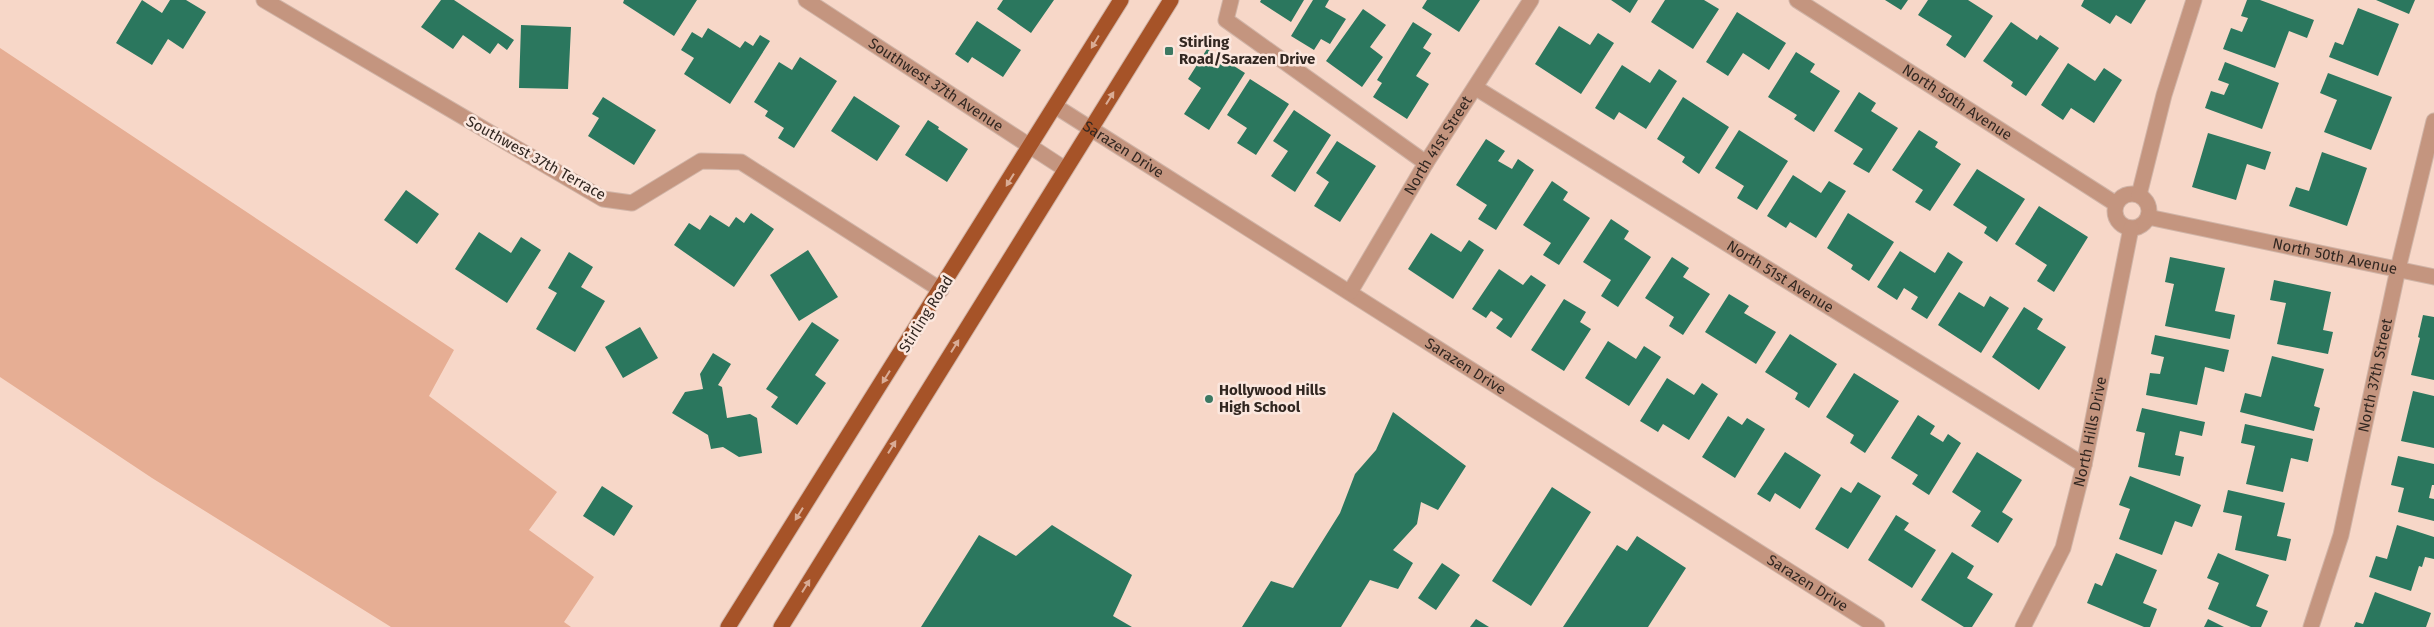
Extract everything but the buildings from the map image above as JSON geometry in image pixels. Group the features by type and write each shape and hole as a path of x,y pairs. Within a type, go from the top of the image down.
{"main road":[{"name":"Stirling Road","path":"728,627 941,290 1121,0"},
{"path":"781,627 1171,0"}],"street":[{"name":"Southwest 37th Terrace","path":"264,0 603,199 632,203 701,161 741,162 941,290"},
{"name":"Southwest 37th Avenue","path":"806,0 1065,169"},
{"path":"1231,0 1226,20 1426,163"},
{"name":"North 41st Street","path":"1350,292 1426,163 1531,0"},
{"name":"North 50th Avenue","path":"1797,0 2116,204"},
{"path":"2139,195 2164,95 2194,0"},
{"name":"North 51st Avenue","path":"1476,88 2084,466"},
{"name":"Sarazen Drive","path":"1056,106 1090,130 1350,292 1877,627"},
{"name":"North 37th Street","path":"2311,627 2341,535 2398,269 2434,121"},
{"path":"2128,194 2139,195 2149,207 2148,217 2141,225 2131,228 2121,224 2115,215 2116,204 2128,194"},
{"name":"North 50th Avenue","path":"2148,217 2434,277"},
{"name":"North Hills Drive","path":"2023,627 2063,548 2084,466 2131,228"}],"shaded area":[{"path":"0,48 454,350 429,396 557,492 529,530 594,577 564,622 571,627 391,627 152,478 0,377"}],"place":[{"name":"Stirling Road/Sarazen Drive","path":"1169,51"},
{"name":"Hollywood Hills High School","path":"1209,399"}]}
